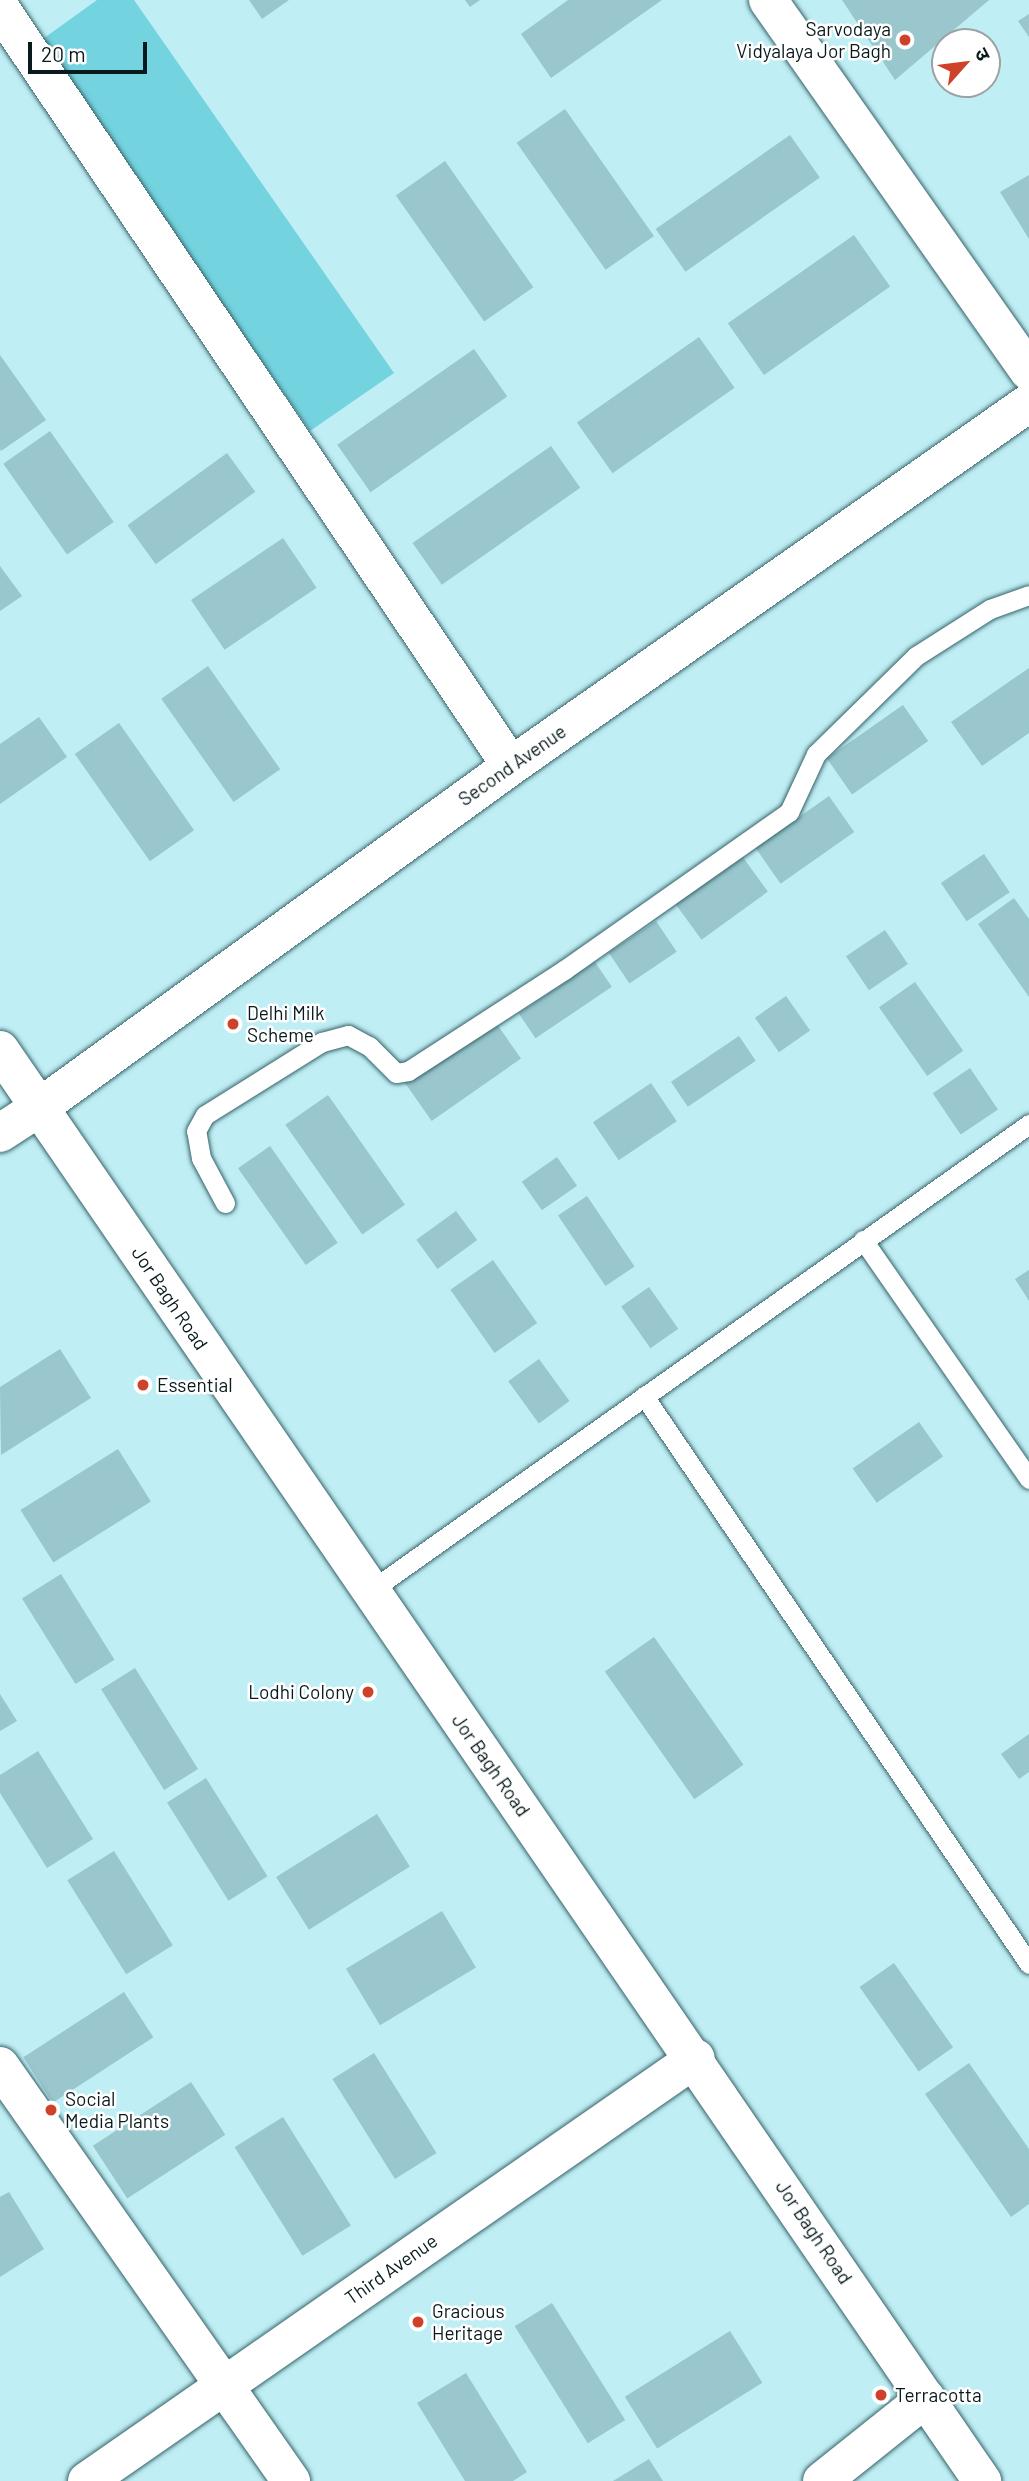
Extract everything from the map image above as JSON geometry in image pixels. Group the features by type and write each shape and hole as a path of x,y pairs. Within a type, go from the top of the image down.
{"street":[{"path":"768,0 1029,371"},
{"path":"0,8 511,766"},
{"name":"Second Avenue","path":"0,1133 40,1107 511,766 1029,403"},
{"name":"Jor Bagh Road","path":"0,1050 370,1591 696,2058 982,2481"},
{"name":"Third Avenue","path":"87,2481 696,2058"},
{"path":"0,2066 291,2481"},
{"path":"822,2481 926,2398"}],"lane":[{"path":"225,1203 201,1158 196,1131 205,1115 322,1042 348,1035 369,1046 396,1073 408,1071 564,970 789,811 816,754 916,656 990,609 1029,595"},
{"path":"370,1591 1029,1124"},
{"path":"863,1240 1029,1479"},
{"path":"644,1396 1029,1964"}],"shaded area":[{"path":"97,0 134,0 394,373 310,431 40,41"}],"building":[{"path":"249,0 289,0 262,19"},
{"path":"465,0 480,0 470,7"},
{"path":"568,0 662,0 551,78 521,34"},
{"name":"Sarvodaya Vidyalaya Jor Bagh","path":"842,0 989,0 956,28 931,28 931,49 895,80"},
{"path":"1029,14 1029,37 1018,21"},
{"path":"565,109 654,236 606,270 517,143"},
{"path":"790,135 820,178 685,272 656,229"},
{"path":"445,161 533,287 484,322 396,195"},
{"path":"1029,175 1029,239 1000,192"},
{"path":"854,235 890,287 764,375 728,323"},
{"path":"699,337 735,388 613,473 577,422"},
{"path":"474,349 507,397 370,492 337,445"},
{"path":"0,355 46,420 1,451 0,449"},
{"path":"50,431 114,522 67,555 3,464"},
{"path":"551,446 580,488 442,585 413,543"},
{"path":"227,453 255,492 156,564 127,525"},
{"path":"283,538 317,588 225,650 191,600"},
{"path":"0,566 22,596 0,611"},
{"path":"208,666 280,769 234,802 161,699"},
{"path":"1029,668 1029,733 982,766 951,722"},
{"path":"903,705 928,741 852,794 827,758"},
{"path":"39,717 67,757 0,804 0,744"},
{"path":"119,723 194,830 150,861 75,754"},
{"path":"829,796 854,832 781,884 755,848"},
{"path":"984,854 1010,892 967,921 941,883"},
{"path":"742,856 768,892 702,940 676,904"},
{"path":"1014,898 1029,919 1029,997 978,924"},
{"path":"656,921 677,952 629,984 609,953"},
{"path":"885,930 908,964 869,990 846,956"},
{"path":"595,962 612,987 536,1038 519,1013"},
{"path":"915,982 963,1051 927,1076 879,1007"},
{"path":"786,996 810,1030 779,1052 755,1018"},
{"path":"494,1020 521,1059 432,1121 405,1083"},
{"path":"739,1036 756,1061 688,1107 671,1082"},
{"path":"970,1068 998,1109 961,1135 933,1093"},
{"path":"651,1083 677,1121 619,1160 593,1122"},
{"path":"328,1095 405,1205 362,1235 285,1125"},
{"path":"270,1146 338,1243 306,1265 238,1168"},
{"path":"557,1157 577,1186 542,1210 522,1182"},
{"path":"587,1196 635,1266 606,1286 558,1216"},
{"path":"456,1211 477,1240 438,1269 416,1240"},
{"path":"493,1260 537,1323 495,1353 450,1290"},
{"path":"1029,1270 1029,1301 1015,1279"},
{"path":"649,1287 678,1329 650,1348 621,1307"},
{"path":"60,1349 91,1398 1,1455 0,1387"},
{"path":"539,1359 570,1401 539,1423 508,1381"},
{"path":"919,1422 943,1456 877,1503 853,1468"},
{"path":"118,1449 151,1502 53,1563 20,1510"},
{"path":"61,1574 115,1660 76,1684 22,1598"},
{"path":"654,1637 743,1765 694,1799 605,1671"},
{"path":"135,1668 198,1769 164,1790 101,1689"},
{"path":"0,1694 17,1721 0,1731"},
{"path":"1029,1734 1029,1772 1019,1779 1001,1754"},
{"path":"38,1751 93,1839 47,1868 0,1793 0,1775"},
{"path":"206,1778 267,1876 228,1901 167,1802"},
{"path":"377,1814 410,1867 309,1930 276,1877"},
{"path":"114,1851 173,1945 126,1974 67,1880"},
{"path":"442,1911 476,1968 380,2025 346,1969"},
{"path":"894,1963 953,2047 919,2071 860,1987"},
{"path":"124,1992 153,2037 53,2103 23,2057"},
{"path":"374,2053 437,2153 395,2179 332,2079"},
{"path":"969,2063 1029,2149 1029,2204 1011,2217 925,2094"},
{"path":"191,2082 225,2135 127,2199 93,2146"},
{"path":"283,2117 351,2226 302,2256 235,2147"},
{"path":"9,2192 44,2249 0,2277 0,2197"},
{"path":"552,2303 625,2420 588,2443 515,2326"},
{"path":"730,2331 762,2383 657,2448 625,2397"},
{"path":"466,2373 527,2472 513,2481 465,2481 417,2403"},
{"path":"649,2459 663,2481 613,2481"}],"place":[{"name":"Sarvodaya Vidyalaya Jor Bagh","path":"905,40"},
{"name":"Delhi Milk Scheme","path":"233,1024"},
{"name":"Essential","path":"143,1385"},
{"name":"Lodhi Colony","path":"368,1692"},
{"name":"Social Media Plants","path":"51,2110"},
{"name":"Gracious Heritage","path":"418,2322"},
{"name":"Terracotta","path":"881,2395"}]}
